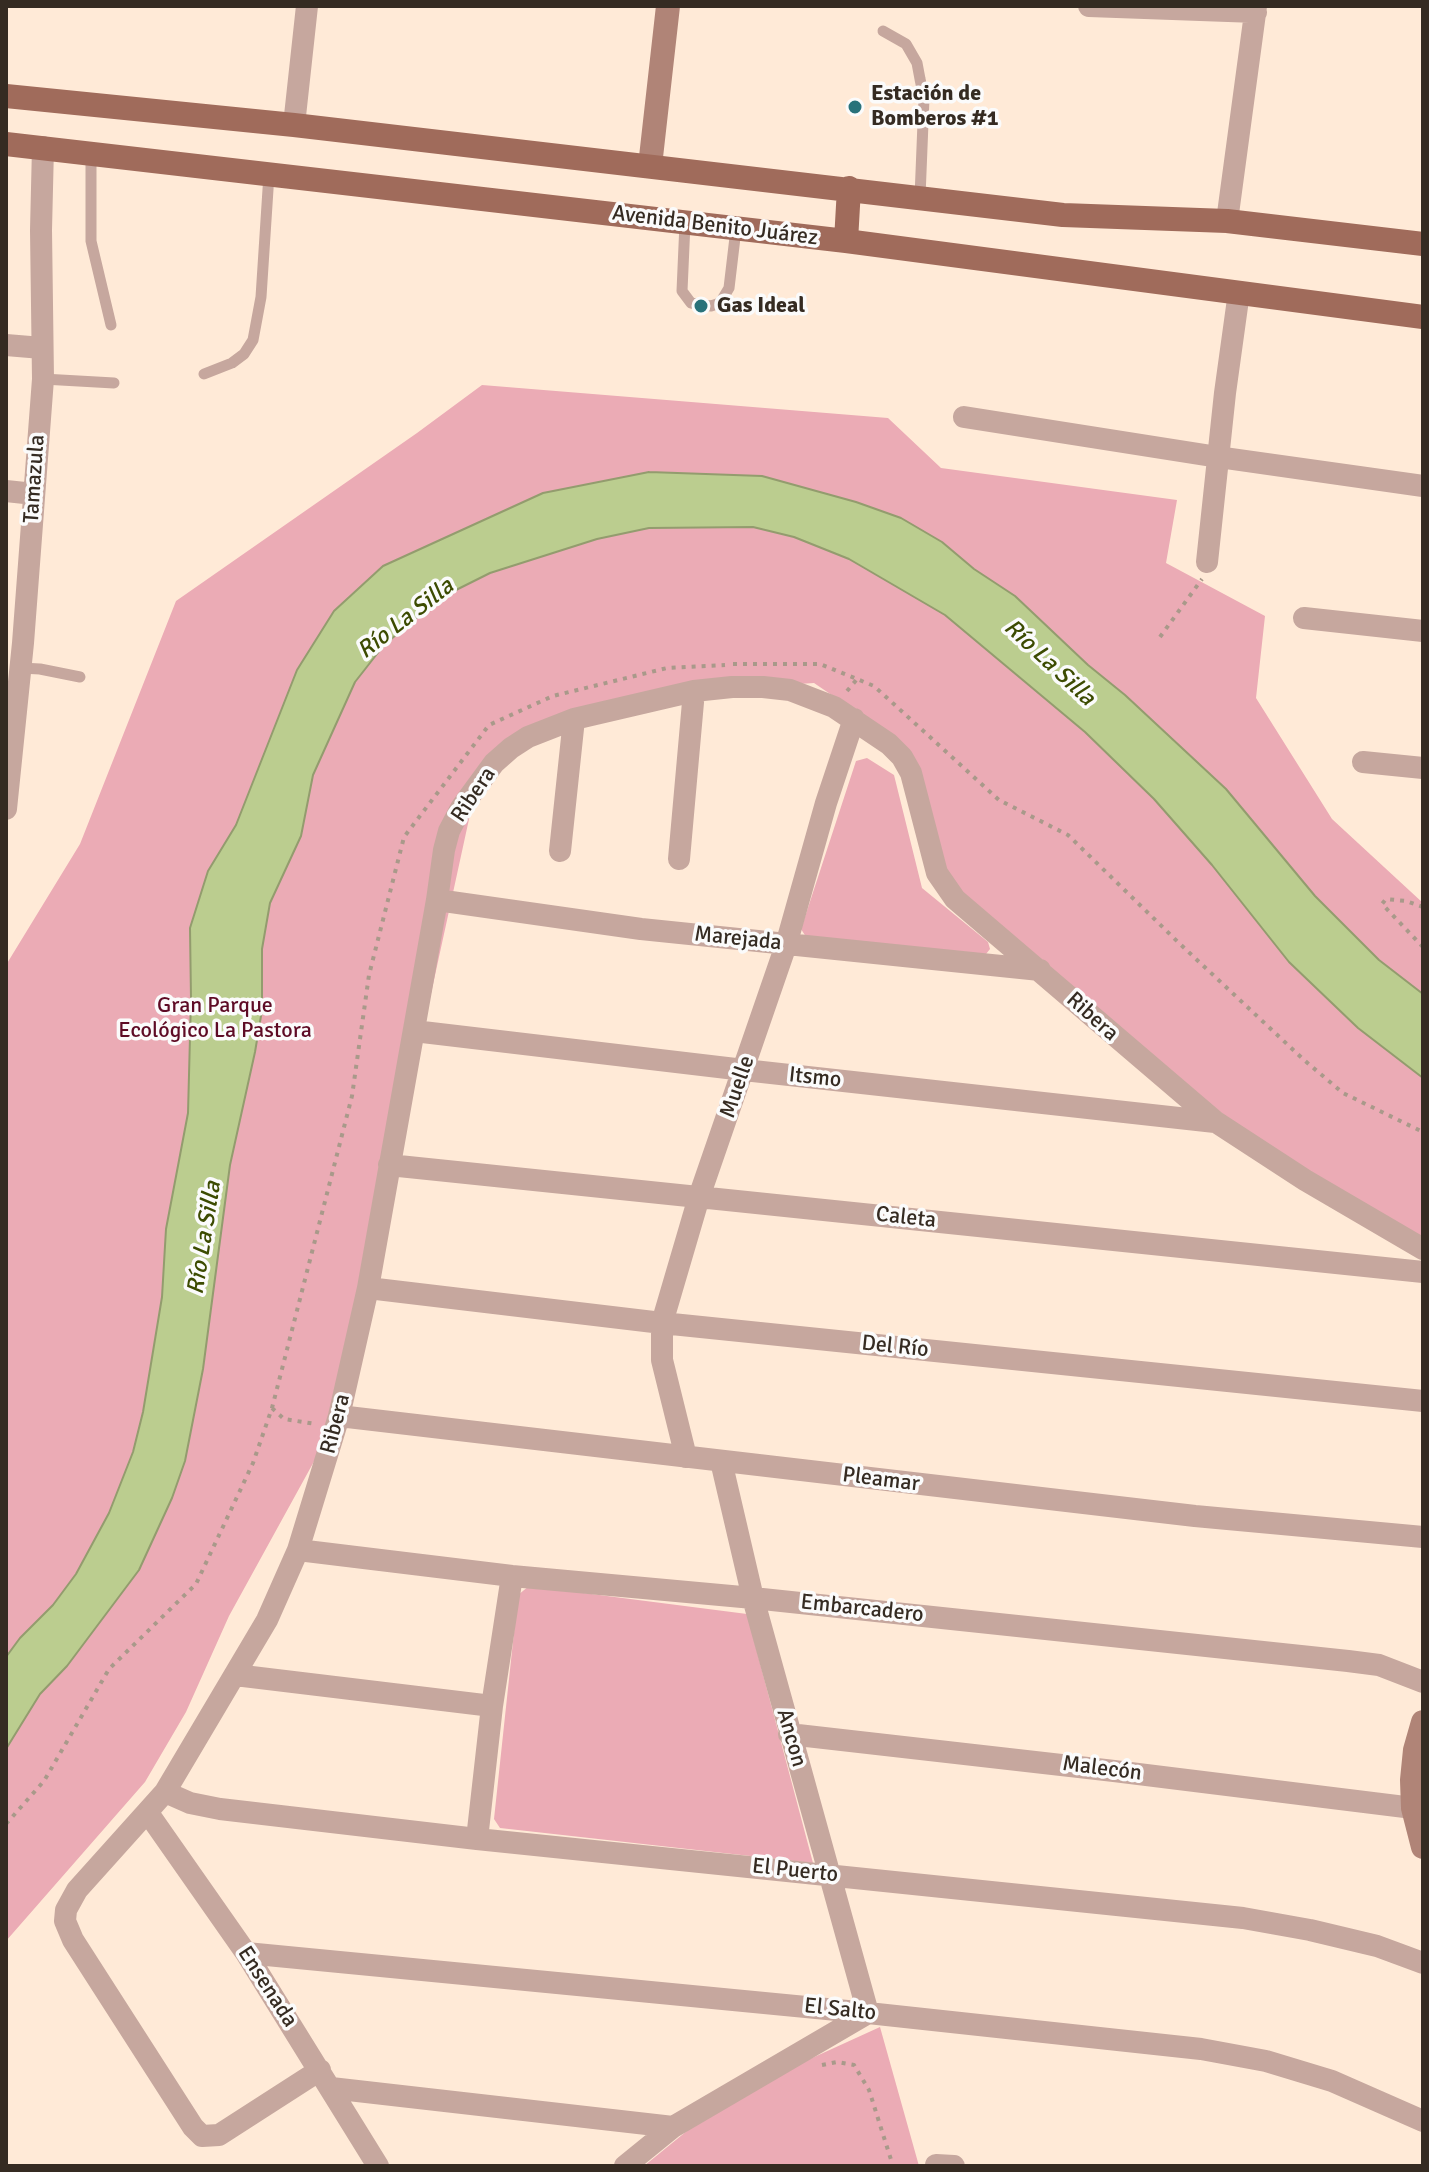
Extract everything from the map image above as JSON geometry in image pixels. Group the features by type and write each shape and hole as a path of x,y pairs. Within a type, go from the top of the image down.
{"main road":[{"path":"6,96 294,125 1063,215 1227,221 1423,244"},
{"name":"Avenida Benito Juárez","path":"6,144 846,241 1423,317"},
{"path":"846,241 849,188"}],"street":[{"path":"294,125 307,6"},
{"path":"650,166 668,6"},
{"path":"1089,6 1256,9 1227,221"},
{"name":"Tamazula","path":"7,797 21,668 14,643 34,494 43,379 43,147"},
{"path":"1207,562 1239,292"},
{"path":"6,345 42,348"},
{"path":"964,417 1423,486"},
{"path":"6,491 34,494"},
{"path":"1304,618 1423,631"},
{"name":"Ribera","path":"326,2079 219,2135 206,2138 197,2133 73,1940 65,1921 66,1910 72,1896 165,1792 267,1620 298,1550 338,1422 368,1288 449,831 476,787 511,748 528,737 574,719 694,691 732,687 790,690 834,707 889,744 907,765 931,858 944,887 955,899 1216,1122 1305,1180 1423,1249"},
{"path":"679,859 694,691"},
{"path":"560,851 574,719"},
{"name":"Muelle","path":"686,1457 662,1360 662,1323 699,1197 786,945 826,803 854,719"},
{"path":"1363,762 1423,768"},
{"name":"Marejada","path":"437,900 641,929 1040,970"},
{"name":"Itsmo","path":"414,1031 1216,1122"},
{"name":"Caleta","path":"389,1165 1423,1272"},
{"name":"Del Río","path":"368,1288 662,1323 1423,1401"},
{"name":"Pleamar","path":"338,1422 686,1457 1195,1516 1423,1537"},
{"name":"Ancon","path":"721,1461 789,1734 868,2013"},
{"name":"Embarcadero","path":"298,1550 512,1576 753,1598 1348,1661 1379,1665 1423,1682"},
{"path":"477,1839 492,1706 512,1576"},
{"path":"235,1675 492,1706"},
{"path":"1423,1722 1415,1750 1412,1780 1413,1808 1423,1847"},
{"name":"Malecón","path":"789,1734 1413,1808"},
{"name":"El Puerto","path":"165,1792 203,1807 477,1839 1243,1918 1377,1946 1423,1963"},
{"name":"Ensenada","path":"148,1813 246,1953 378,2166"},
{"name":"El Salto","path":"246,1953 868,2013 1201,2049 1266,2061 1332,2081 1423,2121"},
{"path":"625,2166 673,2127 868,2013"},
{"path":"326,2079 673,2127"}],"lane":[{"path":"883,31 906,44 917,63 924,98 920,197"},
{"path":"91,153 91,241 111,325"},
{"path":"204,374 232,363 244,354 253,340 261,297 269,173"},
{"path":"685,222 682,291 691,303 711,306 720,303 729,288 736,228"},
{"path":"43,379 114,383"},
{"path":"21,668 80,677"}],"path":[{"path":"1160,637 1204,575 1207,562"},
{"path":"1423,907 1386,899 1382,904 1423,947"},
{"path":"1343,1093 1423,1132"},
{"path":"272,1408 284,1419 338,1422"},
{"path":"810,2067 837,2062 854,2065 869,2090 893,2166"}],"green space":[{"name":"Gran Parque Ecológico La Pastora","path":"482,385 888,418 941,468 1177,500 1166,563 1265,616 1256,698 1332,819 1423,903 1423,1249 1305,1180 955,899 911,773 839,700 814,683 694,691 529,737 476,787 339,1416 229,1616 186,1712 145,1782 6,1941 6,965 80,844 176,601"},
{"path":"867,758 894,775 922,888 988,942 990,949 986,954 808,940 801,929 856,761"},
{"path":"529,1586 747,1614 813,1863 500,1828 494,1819 518,1595"},
{"path":"880,2027 919,2166 644,2166 731,2095"}],"water":[{"name":"Río La Silla","path":"649,472 762,476 856,502 901,518 942,542 974,569 1015,596 1226,789 1315,896 1379,960 1423,994 1423,1078 1358,1028 1289,962 1212,865 1154,799 1085,732 945,615 849,559 794,537 753,527 649,528 597,539 490,573 456,590 384,645 355,682 313,775 301,836 270,903 262,949 262,1010 230,1165 203,1369 185,1461 172,1498 139,1570 67,1666 40,1694 6,1749 6,1657 53,1605 76,1574 109,1513 133,1452 143,1412 162,1297 166,1229 188,1113 190,928 208,871 236,825 297,670 334,611 383,566 543,493"}],"place":[{"name":"Estación de Bomberos #1","path":"855,107"},
{"name":"Gas Ideal","path":"701,306"}]}
